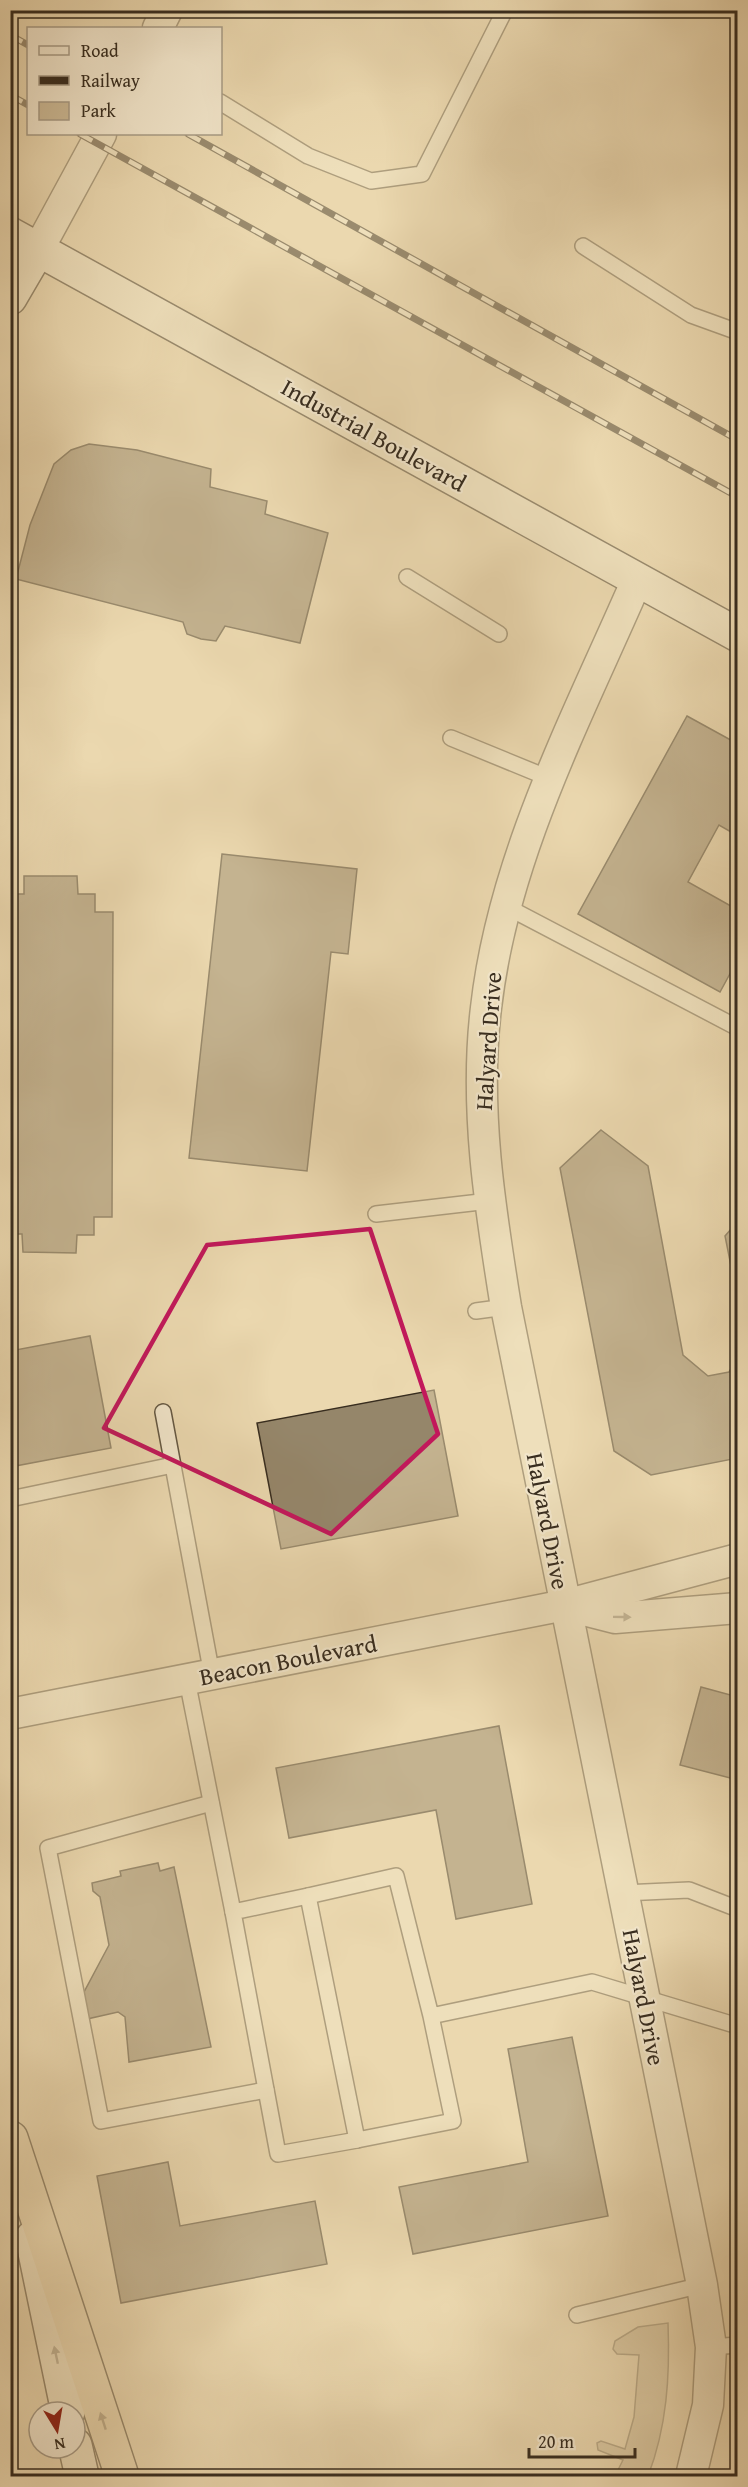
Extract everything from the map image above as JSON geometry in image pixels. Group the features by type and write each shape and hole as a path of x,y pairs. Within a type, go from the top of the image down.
{"highway":[{"path":"11,2137 122,2476"}],"main road":[{"path":"10,298 24,242"},
{"name":"Industrial Boulevard","path":"24,242 738,635"},
{"path":"11,2137 66,2400"},
{"path":"78,2460 81,2476"}],"street":[{"path":"158,27 167,10"},
{"path":"24,242 100,135"},
{"name":"Halyard Drive","path":"637,580 533,824 507,907 492,963 485,1010 482,1105 489,1201 506,1306 702,2285 724,2346 691,2476"},
{"name":"Beacon Boulevard","path":"10,1714 565,1605 738,1558"},
{"name":"Beacon Boulevard","path":"565,1605 615,1618 738,1608"}],"lane":[{"path":"222,103 308,156 371,182 422,174 505,10"},
{"path":"583,246 691,315 738,332"},
{"path":"407,577 499,634"},
{"path":"451,738 551,779"},
{"path":"507,907 738,1028"},
{"path":"376,1214 489,1201"},
{"path":"476,1311 506,1306"},
{"path":"163,1412 173,1465 200,1677 211,1803 278,2154 453,2121 431,2016 396,1876 233,1912"},
{"path":"10,1498 173,1465"},
{"path":"211,1803 48,1848 102,2121 266,2090"},
{"path":"623,1893 688,1890 738,1909"},
{"path":"308,1896 357,2140"},
{"path":"431,2016 592,1982 645,2000 738,2026"},
{"path":"577,2315 702,2285"}],"highlighted area":[{"path":"370,1229 438,1434 331,1534 104,1428 207,1245"}],"green space":[{"path":"668,2323 666,2401 659,2439 648,2476 615,2476 623,2460 598,2450 597,2443 601,2441 625,2449 634,2417 639,2355 617,2354 613,2349 615,2341 638,2327"}],"building":[{"path":"89,444 137,450 211,469 210,487 267,501 265,514 328,533 300,643 225,626 216,641 201,639 187,634 183,622 16,579 30,525 54,464 71,450"},
{"path":"687,716 738,744 738,836 719,825 688,882 738,910 738,959 720,992 578,914"},
{"path":"222,854 357,869 348,954 331,952 307,1171 189,1158"},
{"path":"24,876 77,876 78,894 95,894 95,912 113,912 112,1217 94,1217 94,1235 77,1235 76,1253 23,1252 22,1234 10,1234 10,894 24,894"},
{"path":"601,1130 648,1166 683,1355 708,1376 729,1372 738,1357 738,1458 651,1475 614,1451 560,1168"},
{"path":"738,1221 738,1301 725,1236"},
{"path":"90,1336 111,1448 10,1467 10,1351"},
{"path":"434,1390 458,1516 281,1549 257,1423"},
{"path":"701,1687 738,1697 738,1780 680,1765"},
{"path":"499,1726 532,1904 456,1919 436,1810 289,1838 276,1768"},
{"path":"158,1863 160,1871 174,1867 211,2047 129,2062 125,2017 118,2012 87,2019 83,1994 109,1945 100,1897 93,1891 92,1883 121,1876 120,1871"},
{"path":"572,2037 608,2216 413,2254 399,2187 528,2162 508,2049"},
{"path":"168,2162 180,2226 315,2201 327,2264 121,2303 97,2176"}],"railway":[{"path":"10,35 27,44"},
{"path":"10,95 27,104"},
{"path":"82,135 738,497"},
{"path":"190,135 738,440"}]}
